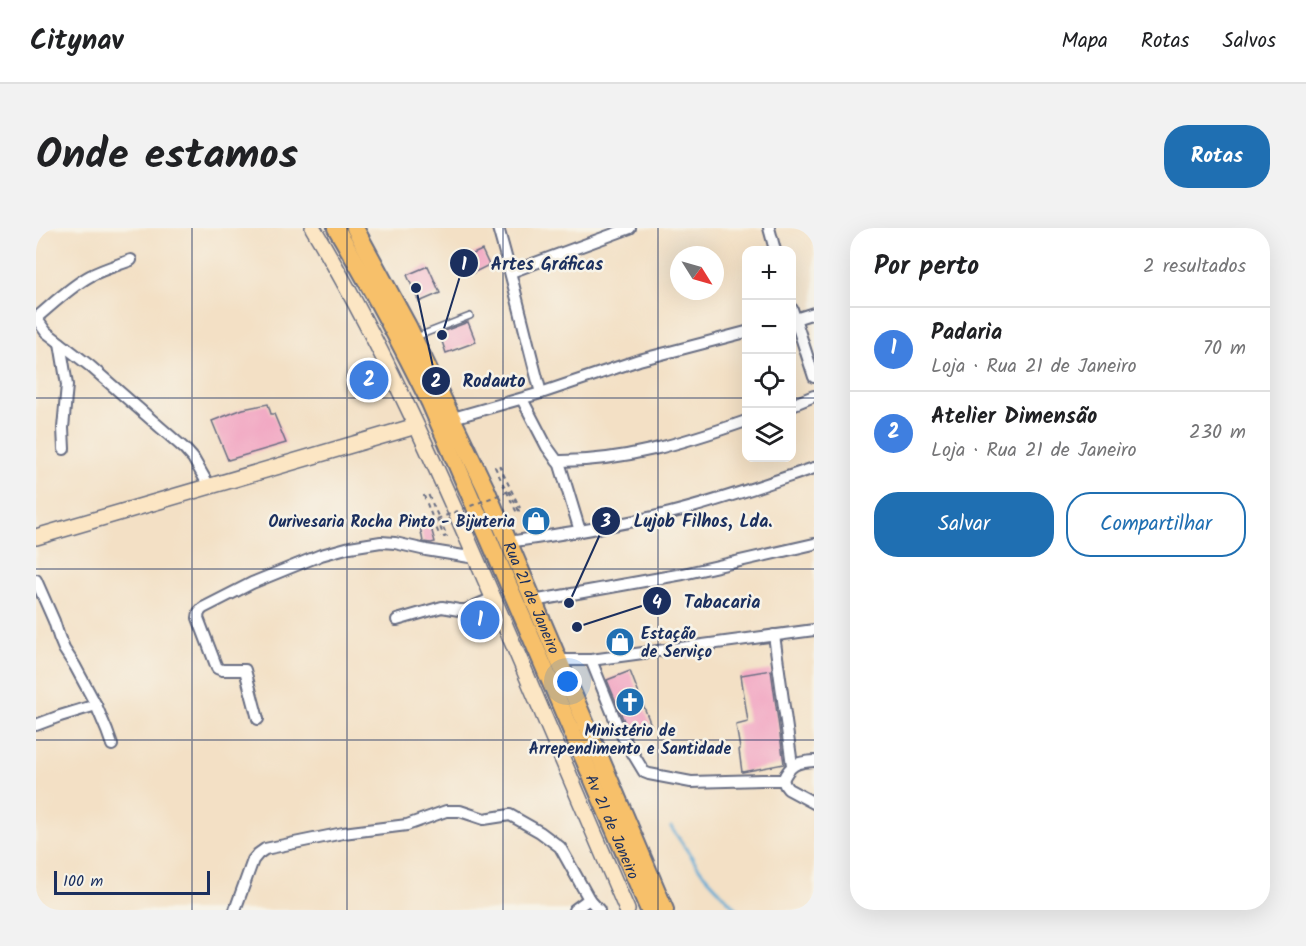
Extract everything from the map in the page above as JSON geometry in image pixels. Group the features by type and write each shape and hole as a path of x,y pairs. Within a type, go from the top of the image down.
{"main road":[{"name":"Av 21 de Janeiro","path":"336,228 430,403 649,910"},
{"name":"Rua 21 de Janeiro","path":"355,228 414,338 486,489 665,910"}],"street":[{"path":"313,228 377,345 440,474 627,910"},
{"path":"498,228 541,393"},
{"path":"511,272 630,228"},
{"path":"769,228 774,246"},
{"path":"131,260 87,278 71,289 36,318 41,333 60,343 90,366 190,453 209,486"},
{"path":"796,315 814,313"},
{"path":"796,327 814,377"},
{"path":"453,418 522,399 639,360 742,333"},
{"path":"60,343 67,385 63,428 64,449"},
{"path":"796,403 814,396"},
{"path":"522,399 547,447 557,461 580,531"},
{"path":"557,461 627,455 663,447 742,423"},
{"path":"36,537 416,426"},
{"path":"508,542 671,513 727,498 814,468"},
{"path":"258,719 245,670 217,668 198,618 199,612 204,608 252,583 321,555 350,547 381,542 395,543 476,558"},
{"path":"533,601 683,574 814,544"},
{"path":"36,580 64,650 96,705 112,745"},
{"path":"397,620 442,607 466,610 493,598"},
{"path":"558,660 591,660 814,630"},
{"path":"774,635 792,765"},
{"path":"591,660 620,732 644,772 691,782 783,780"},
{"path":"36,725 96,705"},
{"path":"814,761 792,765 783,780 788,789 814,803"},
{"path":"235,910 253,861 265,849 344,832 407,825 454,810 484,819 510,815 540,832 560,847 589,899 599,910"},
{"path":"574,910 589,899"}],"lane":[{"path":"414,338 470,316"}],"path":[{"path":"440,537 424,496 428,494 447,536 444,537 437,519 509,490 519,511 517,513 495,467 499,465 520,508"}],"building":[{"path":"482,250 489,265 467,276 460,260"},
{"path":"428,266 440,293 419,302 407,275"},
{"path":"468,322 476,342 446,353 439,333"},
{"path":"268,404 286,443 228,460 212,421 243,409"},
{"path":"430,524 435,542 423,542 420,526"},
{"path":"771,670 784,764 742,772 736,725 748,722 741,675"},
{"path":"630,671 651,725 629,733 607,680"}],"waterway":[{"path":"671,827 702,872 737,910"}],"place":[{"name":"Rodauto","path":"416,288"},
{"name":"Artes Gráficas","path":"442,335"},
{"name":"Atelier Dimensão","path":"369,380"},
{"name":"Ourivesaria Rocha Pinto - Bijuteria","path":"536,521"},
{"name":"Lujob Filhos, Lda.","path":"569,603"},
{"name":"Padaria","path":"480,620"},
{"name":"Tabacaria","path":"577,627"},
{"name":"Estação de Serviço","path":"620,642"},
{"name":"Ministério de Arrependimento e Santidade","path":"630,702"}]}
